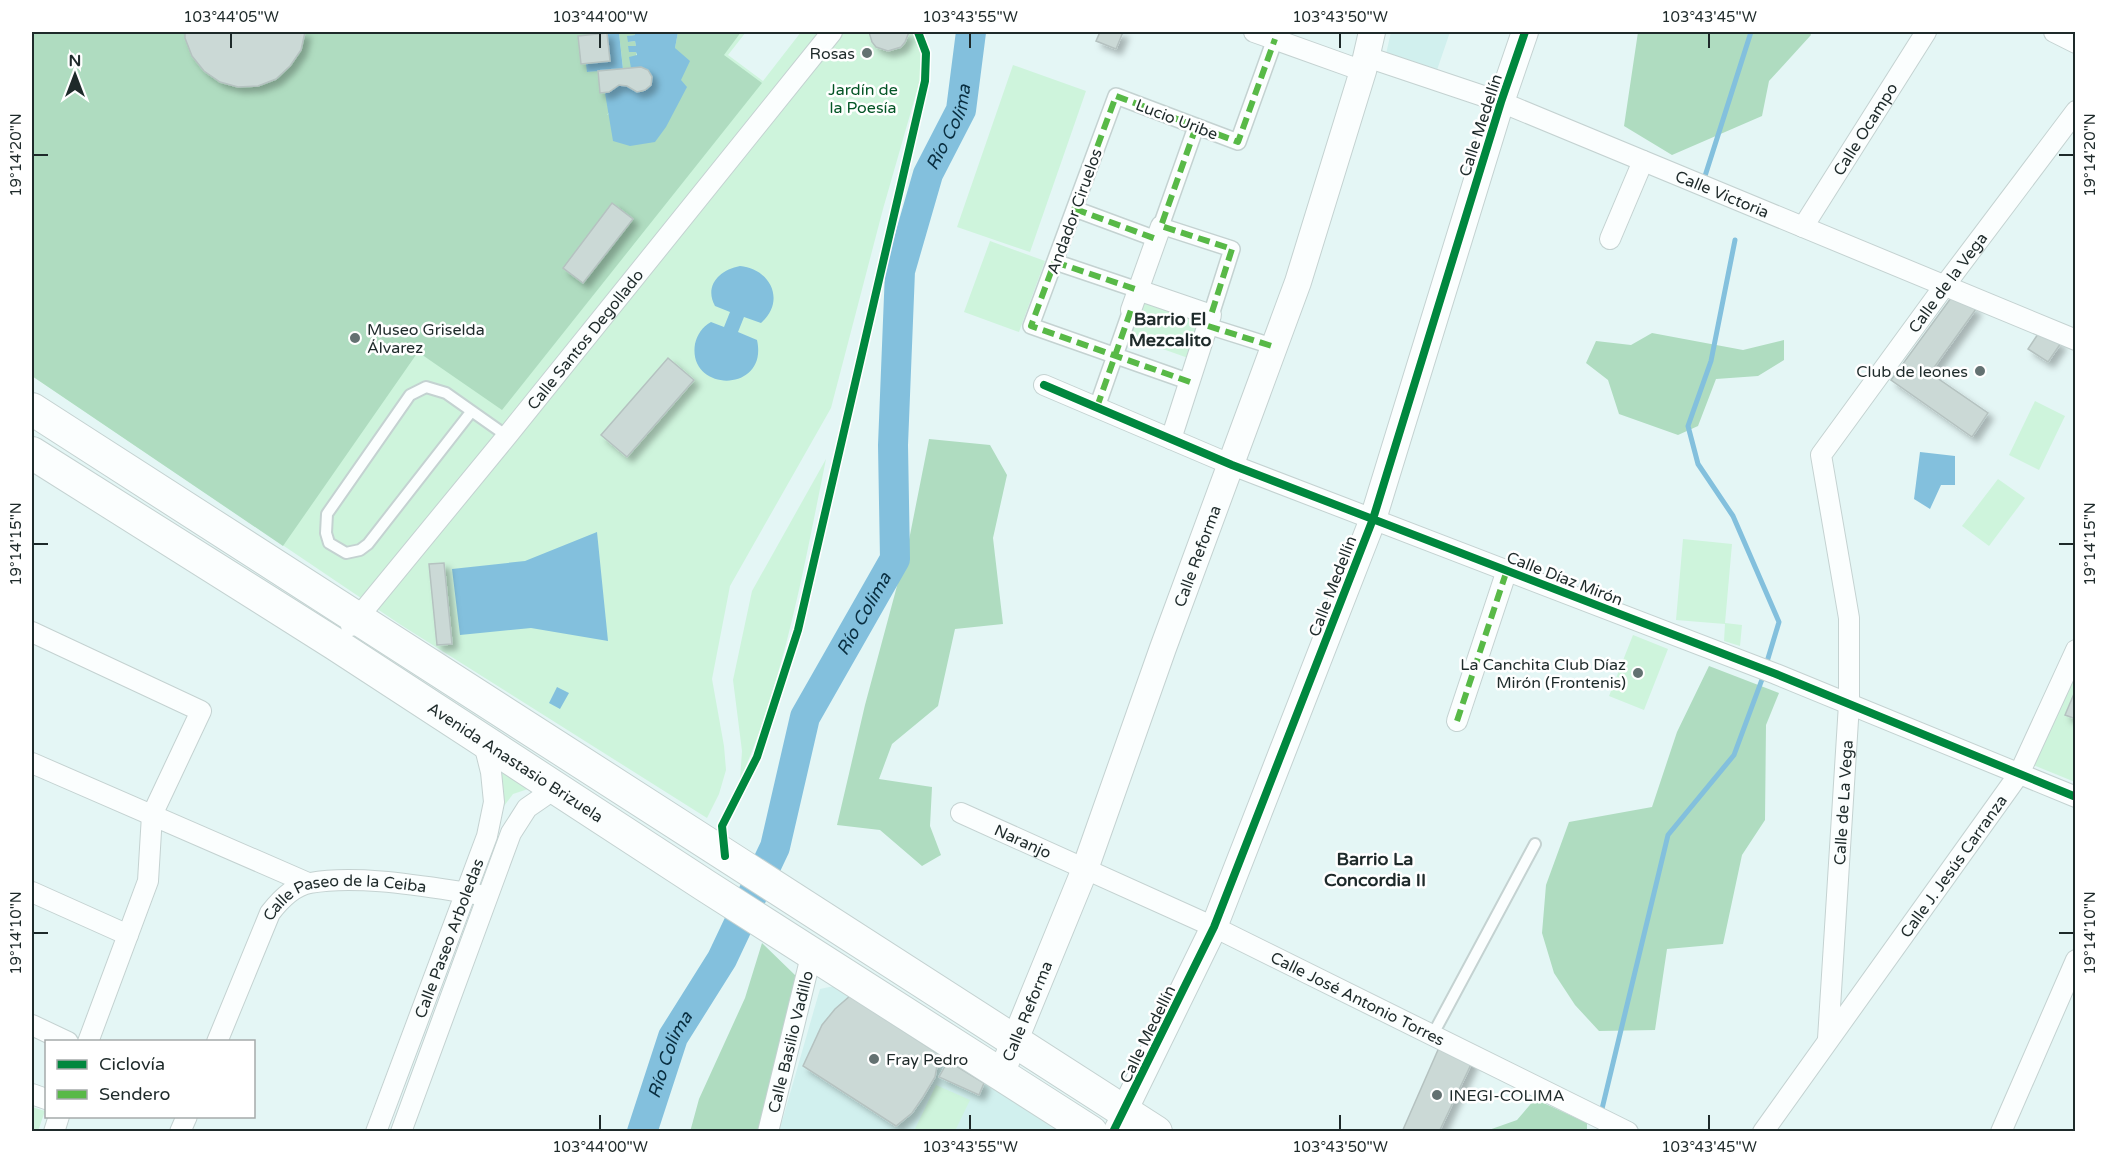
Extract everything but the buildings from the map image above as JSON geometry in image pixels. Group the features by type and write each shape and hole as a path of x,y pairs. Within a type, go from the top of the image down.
{"main road":[{"name":"Avenida Anastasio Brizuela","path":"32,409 1014,1041"},
{"name":"Avenida Anastasio Brizuela","path":"32,453 335,644 706,886 1090,1131"},
{"path":"1014,1041 1119,1121 1156,1131"}],"street":[{"name":"Calle Santos Degollado","path":"335,644 507,436 832,32"},
{"name":"Calle Victoria","path":"1254,32 1501,102 2076,340"},
{"name":"Calle Reforma","path":"1001,1074 1085,869 1163,648 1275,347 1298,282 1365,64 1372,32"},
{"name":"Calle Medellín","path":"1119,1121 1214,927 1373,519 1501,102 1525,32"},
{"name":"Calle Ocampo","path":"1803,227 1926,32"},
{"path":"2054,32 2076,43"},
{"name":"Lucio Uribe","path":"1116,96 1238,142 1275,39"},
{"name":"Andador Ciruelos","path":"1115,356 1031,326 1116,96"},
{"name":"Calle de la Vega","path":"1821,455 2076,111"},
{"path":"1097,407 1196,127"},
{"path":"1610,239 1643,161"},
{"path":"1075,209 1159,233 1232,249 1171,439"},
{"path":"1054,262 1138,291 1275,347"},
{"path":"1115,356 1190,382"},
{"name":"Calle Díaz Mirón","path":"1044,385 1232,465 1768,671 2076,797"},
{"name":"Calle de La Vega","path":"1821,455 1849,618 1849,704 1828,1039"},
{"path":"1457,721 1507,570"},
{"path":"32,632 201,711 152,815 148,881 88,1040"},
{"name":"Calle J. Jesús Carranza","path":"1828,1039 2019,774 2076,650"},
{"name":"Calle Paseo Arboledas","path":"376,1131 487,836 494,802 491,772 483,740"},
{"path":"32,763 308,883"},
{"name":"Calle Paseo Arboledas","path":"401,1131 516,823 527,808 556,788"},
{"name":"Naranjo","path":"961,813 1085,869"},
{"name":"Calle José Antonio Torres","path":"1085,869 1214,927 1619,1127"},
{"name":"Calle Paseo de la Ceiba","path":"217,1040 270,913 283,897 308,883 356,880 488,896"},
{"path":"32,892 128,934"},
{"name":"Calle Basilio Vadillo","path":"768,1131 805,948"},
{"path":"2001,1131 2076,960"},
{"path":"32,1025 66,1040"},
{"path":"1763,1131 1828,1039"},
{"path":"392,1090 413,1097"}],"lane":[{"path":"471,412 368,544 360,550 346,553 329,543 326,533 327,514 410,395 426,387 446,393 507,436"},
{"path":"1432,1036 1535,844"}],"shaded area":[{"path":"1391,32 1450,32 1437,70 1386,54"},
{"name":"Fray Pedro","path":"834,986 1061,1132 779,1132 820,989"}],"green space":[{"name":"Jardín de la Poesía","path":"32,32 746,32 728,55 763,81 801,32 923,32 920,80 883,209 831,408 730,586 712,679 726,770 719,794 707,818 401,625 32,376"},
{"path":"32,32 590,32 590,35 607,33 610,61 587,64 588,72 623,68 619,33 634,32 635,35 628,36 628,42 635,41 636,46 628,47 636,51 636,67 644,68 650,73 651,85 642,92 627,86 607,115 681,81 675,48 678,32 741,32 724,55 762,83 502,410 418,352 283,546 32,376"},
{"path":"1638,32 1810,32 1811,35 1769,81 1762,116 1672,155 1624,126"},
{"path":"1013,65 1086,91 1030,252 957,227"},
{"path":"990,241 1045,261 1019,332 964,312"},
{"path":"1140,296 1205,319 1191,359 1126,336"},
{"path":"1652,333 1743,350 1784,340 1784,360 1758,376 1716,379 1698,426 1678,435 1619,414 1608,380 1586,363 1596,341 1631,345"},
{"path":"2035,401 2065,416 2039,470 2009,455"},
{"path":"929,439 990,445 1007,475 993,538 1003,624 955,629 938,706 892,744 879,779 932,787 930,826 941,855 922,866 880,830 837,825 865,705 908,545"},
{"path":"826,459 792,622 769,702 740,780 742,751 733,680 752,591"},
{"path":"1998,479 2025,498 1989,546 1962,526"},
{"path":"1683,539 1732,544 1725,623 1742,625 1740,646 1724,641 1725,624 1676,620"},
{"name":"La Canchita Club Díaz Mirón (Frontenis)","path":"1633,635 1668,649 1644,710 1609,696"},
{"path":"1709,666 1779,693 1766,725 1765,820 1742,855 1723,944 1667,949 1655,1030 1599,1031 1575,1005 1554,973 1542,933 1546,885 1569,822 1652,807 1677,732"},
{"path":"2075,670 2075,782 2031,764"},
{"path":"499,771 528,789 513,794 504,806 503,785"},
{"path":"762,943 797,977 758,1131 690,1132 699,1099 745,998"},
{"path":"936,1085 970,1100 955,1131 914,1131"},
{"path":"1535,1099 1587,1123 1587,1131 1486,1131 1517,1120"},
{"path":"32,1107 45,1111 38,1131 32,1131"}],"water":[{"path":"590,32 630,32 619,33 623,69 587,72 586,64 610,61 607,33 590,35"},
{"path":"634,32 678,32 675,48 690,61 681,80 687,87 666,127 655,142 630,146 613,141 605,93 621,85 642,92 651,84 651,75 647,70 631,68 629,57 637,55 636,52 629,52 628,46 636,46 635,41 628,42 627,36 635,35"},
{"path":"740,266 751,268 767,280 774,296 773,305 761,323 744,317 738,332 757,340 757,358 751,370 741,378 728,381 714,379 703,372 696,360 695,344 700,332 711,322 724,327 730,312 715,306 711,292 720,275"},
{"path":"1920,452 1955,456 1955,485 1941,485 1930,509 1914,499"},
{"path":"597,532 608,641 531,628 460,635 452,569 525,561"},
{"path":"557,687 569,693 560,709 549,703"}],"waterway":[{"name":"Río Colima","path":"642,1132 673,1037 722,959 775,847 805,717 895,559 893,445 900,271 928,174 961,110 971,32"},
{"path":"1705,176 1751,32"},
{"path":"1735,240 1711,361 1688,426 1698,464 1733,516 1779,622 1766,665"},
{"path":"1601,1113 1668,835 1734,755 1764,674"}],"marked path":[{"path":"1190,382 1031,326 1116,96 1238,142 1275,39"},
{"path":"1196,127 1161,226 1232,249 1211,315"},
{"path":"1075,209 1156,239"},
{"path":"1055,262 1138,290"},
{"path":"1097,407 1131,310"},
{"path":"1208,326 1275,347"},
{"path":"1457,721 1507,570"}],"cycle path":[{"path":"725,856 722,826 757,757 798,630 925,81 926,53 918,32"},
{"path":"1113,1132 1214,927 1373,519 1501,102 1525,32"},
{"path":"1044,385 1232,465 1776,674 2076,797"}],"place":[{"name":"Rosas","path":"867,53"},
{"name":"Museo Griselda Álvarez","path":"355,338"},
{"name":"Club de leones","path":"1980,371"},
{"name":"La Canchita Club Díaz Mirón (Frontenis)","path":"1638,673"},
{"name":"Fray Pedro","path":"874,1059"},
{"name":"INEGI-COLIMA","path":"1437,1095"}],"district":[{"name":"Barrio El Mezcalito","path":"1170,329"},
{"name":"Barrio La Concordia II","path":"1375,869"}]}
